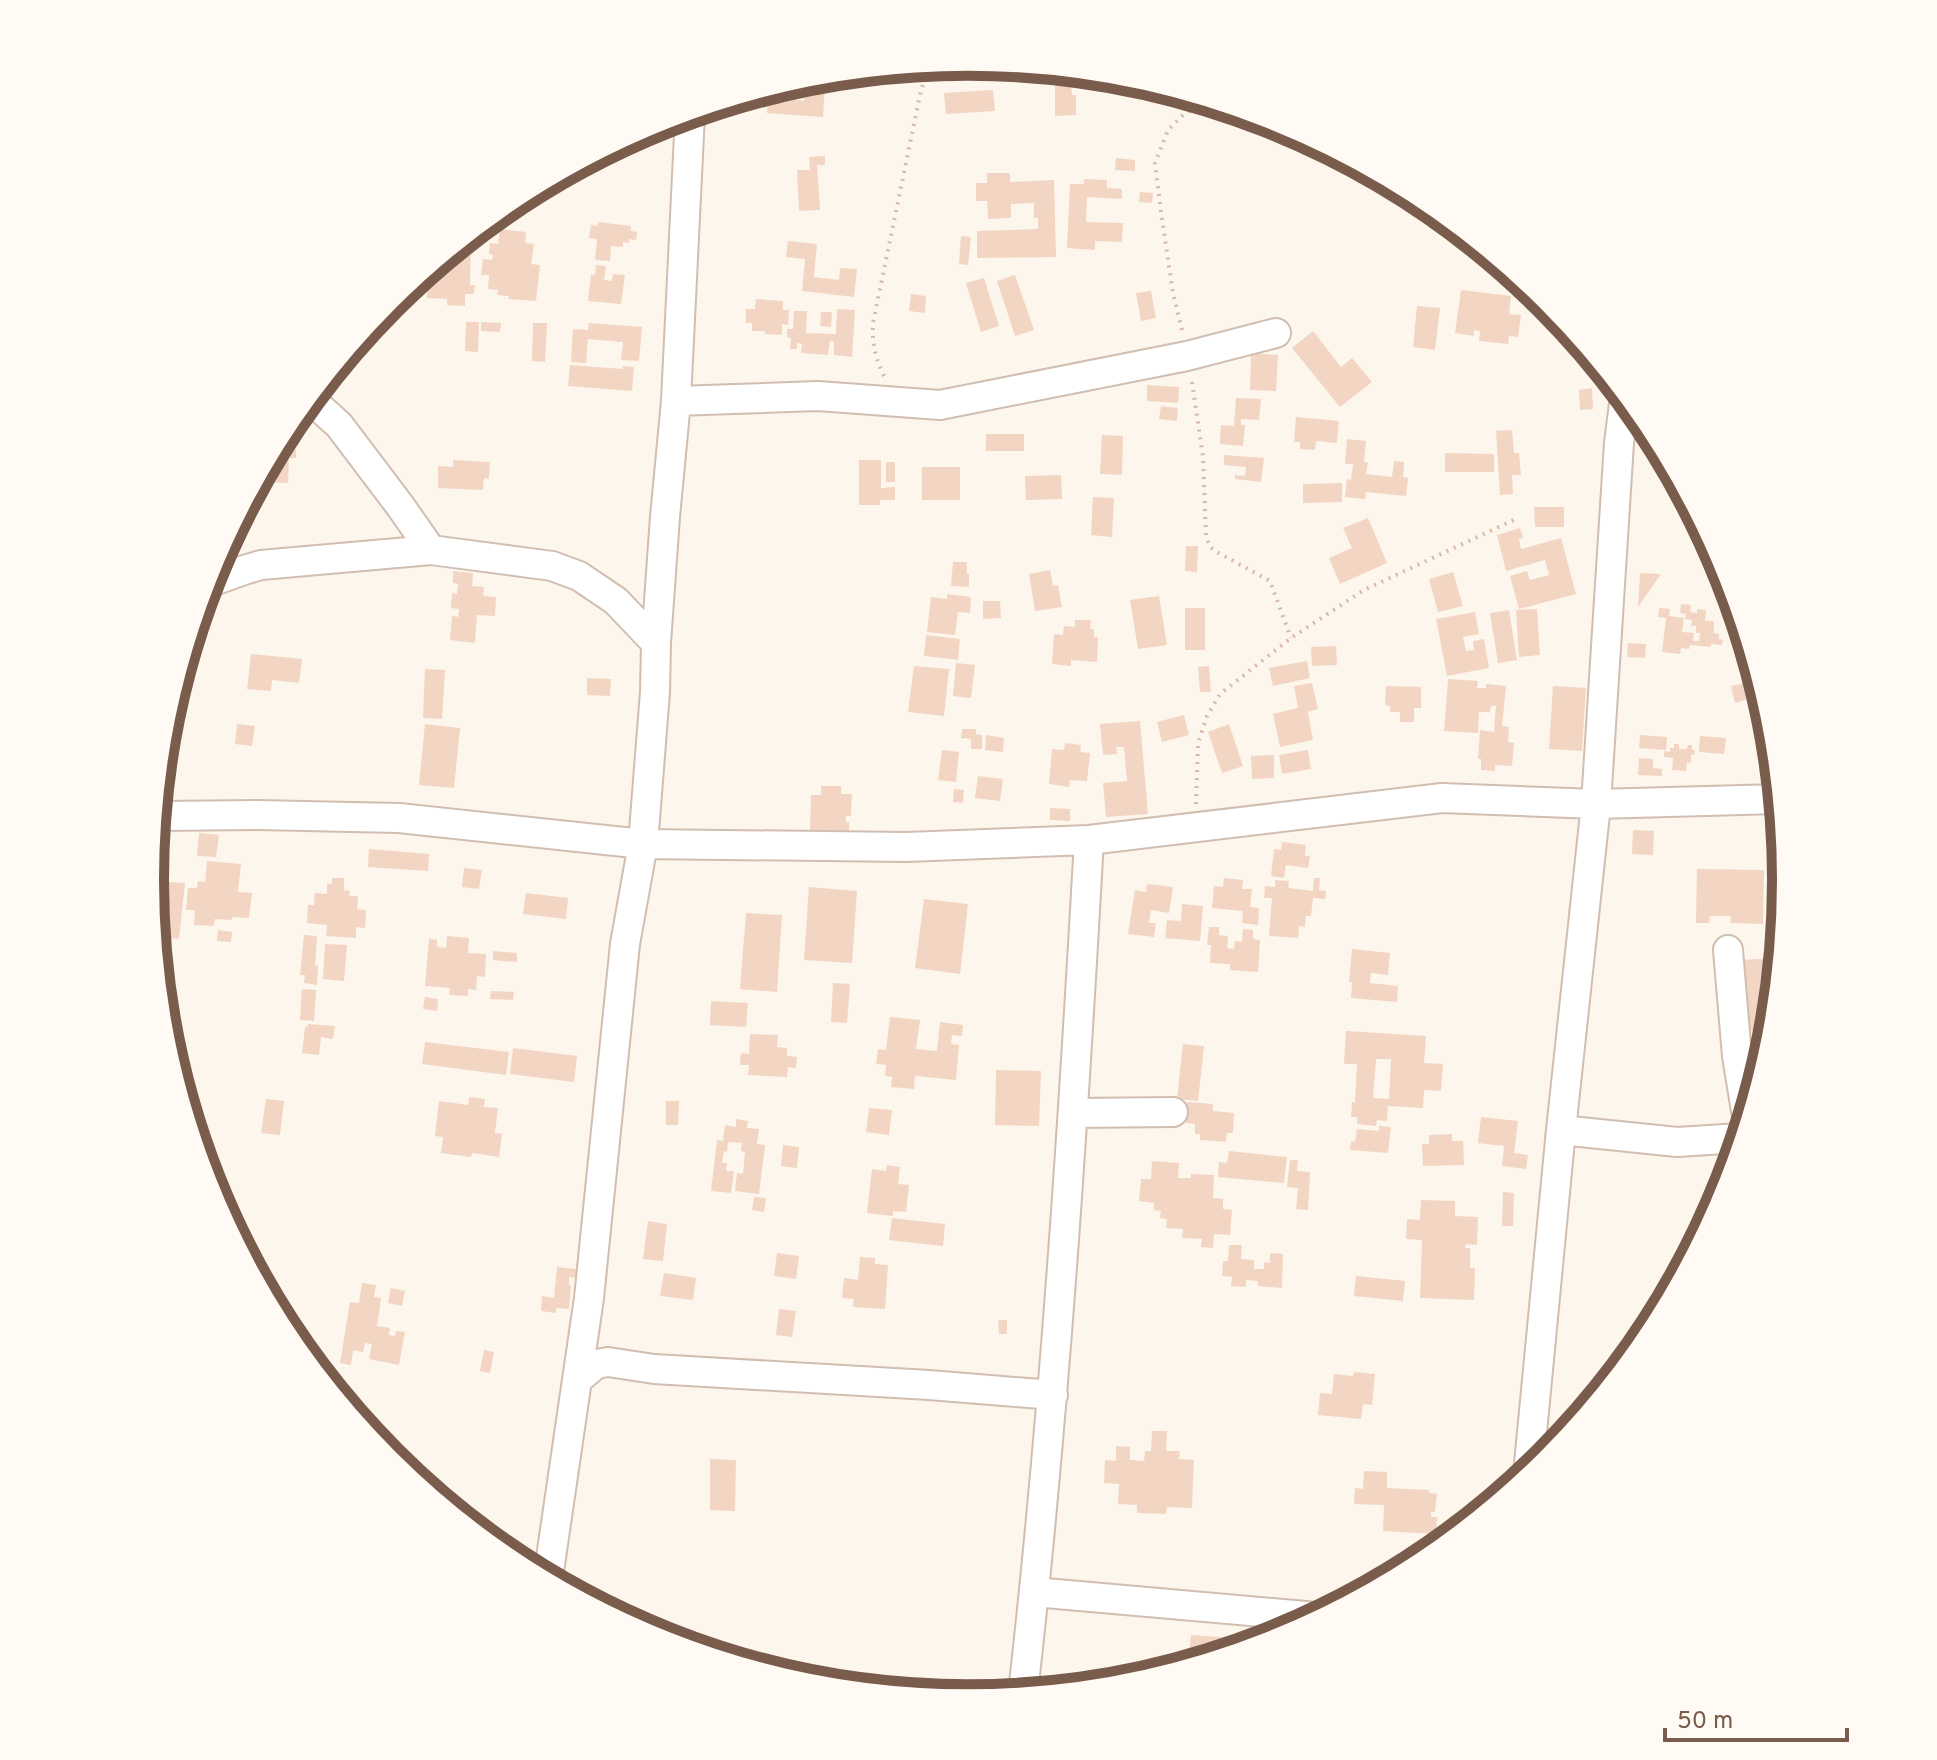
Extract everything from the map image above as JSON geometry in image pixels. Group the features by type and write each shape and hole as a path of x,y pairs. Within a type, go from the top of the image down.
{"street":[{"path":"550,1566 595,1241 625,944 643,844 676,401 689,127"},
{"path":"676,401 818,396 940,405 1187,356 1276,333"},
{"path":"319,407 339,425 431,550"},
{"path":"1530,1456 1596,804 1623,414"},
{"path":"224,577 261,565 431,550 552,566 579,576 616,601 656,643"},
{"path":"167,816 399,818 643,844 906,847 1089,840 1455,798 1596,804 1768,799"},
{"path":"1024,1682 1053,1395 1074,1113 1089,840"},
{"path":"1728,950 1743,1094"},
{"path":"1074,1113 1173,1112"},
{"path":"1561,1130 1677,1142 1730,1139"},
{"path":"577,1380 596,1364 608,1362 654,1369 1053,1395"},
{"path":"1034,1592 1294,1615"}],"path":[{"path":"896,401 876,360 873,323 925,78"},
{"path":"1194,108 1168,130 1155,163 1173,293 1187,356 1203,457 1206,536 1215,551 1270,581 1291,638"},
{"path":"1195,826 1198,743 1207,716 1220,694 1291,638 1364,590 1518,518"}],"building":[{"path":"968,76 951,82 949,77"},
{"path":"1055,81 1080,84 1071,84 1072,95 1076,95 1076,115 1055,116"},
{"path":"825,89 823,117 767,113 768,101 785,103 786,98 804,101 804,93"},
{"path":"993,90 995,111 946,114 944,93"},
{"path":"825,156 825,165 817,165 820,210 799,211 797,170 810,170 809,157"},
{"path":"1116,158 1135,160 1135,171 1115,170"},
{"path":"987,173 1010,173 1010,182 1054,180 1056,257 977,258 977,231 1038,229 1034,203 1011,204 1011,218 988,219 987,201 976,201 976,183 987,183"},
{"path":"1084,179 1107,180 1107,188 1122,189 1122,199 1087,197 1086,222 1123,223 1122,242 1095,241 1095,250 1067,248 1070,184 1084,184"},
{"path":"1140,192 1153,193 1152,203 1139,202"},
{"path":"598,222 631,226 631,231 637,232 636,240 623,242 623,247 611,246 610,261 595,260 597,239 589,238 591,225 598,226"},
{"path":"500,229 526,232 525,243 534,244 531,264 540,265 536,301 497,295 498,290 488,289 489,275 481,275 483,259 492,260 490,243 498,244"},
{"path":"961,236 971,237 968,265 959,264"},
{"path":"788,241 817,244 814,277 839,280 840,268 857,269 854,297 802,291 805,259 786,257"},
{"path":"471,249 470,285 475,285 474,294 465,294 465,306 447,305 447,299 427,298 427,286"},
{"path":"596,265 606,266 604,280 612,281 613,274 625,275 621,304 588,301 591,274 595,275"},
{"path":"1015,275 1034,330 1015,336 997,281"},
{"path":"984,278 999,326 981,332 966,283"},
{"path":"1461,290 1511,296 1509,314 1521,315 1518,337 1509,336 1508,344 1479,341 1480,331 1474,330 1474,336 1455,333"},
{"path":"1151,291 1156,318 1141,321 1136,293"},
{"path":"911,294 926,296 925,313 909,311"},
{"path":"756,299 783,301 783,310 789,310 788,325 782,324 782,335 752,331 752,323 746,323 746,309 755,309"},
{"path":"1417,306 1440,308 1435,350 1413,347"},
{"path":"837,309 855,310 852,357 834,355 834,341 830,341 828,355 801,353 802,344 797,343 797,349 790,349 791,338 787,337 787,329 793,329 794,311 807,311 806,333 836,334"},
{"path":"821,312 832,312 831,327 820,326"},
{"path":"466,322 479,322 478,352 465,351"},
{"path":"481,322 501,323 500,332 481,331"},
{"path":"533,323 547,323 545,362 532,361"},
{"path":"589,323 642,327 639,361 621,360 623,342 588,339 586,363 571,362 573,329 588,330"},
{"path":"1313,331 1341,367 1352,358 1372,382 1340,407 1292,348"},
{"path":"1251,353 1278,355 1276,391 1250,390"},
{"path":"570,365 634,367 632,391 568,386"},
{"path":"1147,385 1179,387 1178,403 1147,401"},
{"path":"1592,388 1593,409 1580,410 1579,390"},
{"path":"1236,398 1261,399 1259,420 1241,419 1241,425 1245,425 1243,446 1220,444 1221,425 1234,426"},
{"path":"1161,406 1178,408 1177,421 1159,419"},
{"path":"1296,417 1339,421 1337,443 1316,441 1315,450 1300,449 1300,442 1294,442"},
{"path":"1512,430 1514,453 1519,453 1521,475 1512,475 1513,494 1500,495 1496,431"},
{"path":"986,434 1024,434 1024,451 986,451"},
{"path":"1102,435 1123,436 1122,475 1100,474"},
{"path":"1347,439 1366,441 1366,474 1392,477 1394,461 1404,462 1403,477 1408,478 1406,496 1366,492 1365,499 1345,497 1353,464 1345,464"},
{"path":"291,447 296,450 296,458 289,458 288,483 270,482"},
{"path":"1445,453 1494,454 1494,472 1445,472"},
{"path":"1224,455 1264,458 1261,482 1235,479 1235,475 1245,476 1246,467 1224,465"},
{"path":"453,460 490,462 489,479 484,478 483,490 438,488 438,466 453,467"},
{"path":"859,460 881,460 881,488 895,487 895,500 880,500 880,505 859,505"},
{"path":"886,462 895,462 895,482 886,482"},
{"path":"922,467 960,467 960,500 922,500"},
{"path":"1061,475 1062,499 1026,500 1025,476"},
{"path":"1342,483 1342,502 1303,503 1303,484"},
{"path":"1093,497 1114,498 1112,537 1091,535"},
{"path":"1534,507 1564,507 1564,527 1535,527"},
{"path":"1368,518 1387,563 1340,584 1329,558 1352,548 1343,528"},
{"path":"1520,528 1523,538 1519,539 1521,549 1561,538 1576,594 1519,609 1510,576 1527,571 1530,580 1549,575 1545,560 1506,571 1497,535"},
{"path":"1186,546 1198,546 1197,572 1185,571"},
{"path":"953,562 967,562 969,587 951,586"},
{"path":"1050,570 1053,586 1058,585 1062,607 1035,611 1029,574"},
{"path":"453,571 473,573 472,586 484,587 483,596 496,597 495,616 477,615 475,643 450,640 452,616 458,617 459,609 451,608 452,593 457,594 458,584 453,583"},
{"path":"1453,572 1463,606 1438,612 1429,579"},
{"path":"1640,573 1661,574 1638,607"},
{"path":"947,594 971,597 970,613 958,612 955,635 927,632 931,597 947,599"},
{"path":"1159,596 1167,645 1138,649 1130,600"},
{"path":"983,601 1000,601 1001,618 983,619"},
{"path":"1681,604 1691,605 1690,612 1706,610 1705,621 1714,621 1714,633 1723,640 1722,645 1690,645 1689,649 1681,648 1680,654 1662,652 1666,618 1658,617 1659,608 1670,609 1669,616 1684,618 1682,632 1694,633 1693,641 1699,641 1700,633 1696,633 1696,626 1691,626 1692,620 1685,619 1686,614 1680,613"},
{"path":"1185,608 1205,608 1205,650 1185,650"},
{"path":"1537,609 1540,655 1519,657 1516,610"},
{"path":"1509,610 1517,660 1498,663 1490,613"},
{"path":"1475,612 1479,634 1463,637 1466,651 1474,650 1473,641 1484,639 1489,668 1447,676 1436,619"},
{"path":"1075,620 1091,620 1090,629 1094,629 1094,637 1098,637 1097,662 1071,660 1071,666 1052,664 1054,634 1063,635 1064,626 1075,627"},
{"path":"926,635 960,639 958,660 924,656"},
{"path":"1628,643 1646,644 1645,658 1627,657"},
{"path":"1336,646 1337,665 1312,666 1311,647"},
{"path":"251,654 302,659 299,683 272,680 271,691 247,689"},
{"path":"1307,661 1310,678 1273,686 1269,668"},
{"path":"956,663 975,665 971,698 953,696"},
{"path":"914,666 949,669 944,716 908,712"},
{"path":"1209,666 1211,692 1200,692 1198,667"},
{"path":"425,669 445,670 442,719 423,718"},
{"path":"587,678 611,679 610,696 587,695"},
{"path":"1448,679 1478,681 1477,688 1486,688 1486,684 1506,686 1502,726 1509,727 1508,742 1514,743 1512,766 1495,765 1495,771 1481,770 1481,759 1478,759 1480,730 1494,732 1496,706 1491,706 1490,712 1479,712 1478,733 1444,731"},
{"path":"1312,683 1318,709 1308,712 1313,740 1280,747 1273,714 1298,708 1294,686"},
{"path":"1745,683 1749,699 1735,703 1731,686"},
{"path":"1386,686 1421,687 1421,708 1414,708 1414,722 1400,722 1400,712 1390,712 1390,706 1385,705"},
{"path":"1553,686 1586,688 1582,751 1549,749"},
{"path":"1184,715 1189,735 1162,742 1157,722"},
{"path":"1140,721 1148,814 1106,817 1103,783 1127,781 1124,747 1116,747 1117,754 1103,755 1100,724"},
{"path":"237,724 255,726 252,746 235,744"},
{"path":"425,724 460,728 454,788 419,785"},
{"path":"1229,724 1243,766 1222,773 1208,732"},
{"path":"962,729 976,729 976,734 982,735 982,749 971,749 971,739 961,738"},
{"path":"986,735 1004,738 1003,752 985,750"},
{"path":"1640,735 1667,737 1666,750 1639,748"},
{"path":"1700,736 1726,738 1724,754 1699,752"},
{"path":"1065,743 1081,745 1080,752 1090,753 1087,781 1070,780 1069,787 1049,784 1052,749 1064,750"},
{"path":"1674,744 1679,744 1679,749 1692,745 1692,750 1695,750 1691,763 1687,762 1686,771 1672,770 1673,758 1664,757 1664,751 1670,752"},
{"path":"942,750 959,752 956,782 938,780"},
{"path":"1308,750 1311,769 1282,774 1279,755"},
{"path":"1274,755 1274,778 1252,779 1251,756"},
{"path":"1639,758 1653,759 1653,768 1662,769 1662,776 1638,775"},
{"path":"978,776 1003,779 1000,801 975,798"},
{"path":"821,786 841,786 841,794 852,794 851,816 846,816 849,831 810,830 811,795 821,795"},
{"path":"954,789 964,790 963,803 953,802"},
{"path":"1050,808 1070,809 1070,821 1050,820"},
{"path":"1633,830 1654,831 1653,855 1632,854"},
{"path":"199,833 219,835 216,857 197,856"},
{"path":"1282,842 1306,845 1305,856 1310,856 1308,868 1286,865 1284,878 1271,876 1274,849 1281,850"},
{"path":"369,849 429,854 428,871 368,867"},
{"path":"207,861 241,864 238,892 252,893 249,918 215,919 214,926 194,925 195,910 186,910 188,888 197,888 198,881 205,882"},
{"path":"464,868 482,870 479,889 462,887"},
{"path":"1697,869 1764,870 1763,924 1730,923 1731,916 1710,916 1709,923 1696,923"},
{"path":"332,878 344,878 344,890 350,891 349,896 358,896 357,909 366,910 365,928 356,927 356,938 326,936 327,925 307,923 308,905 314,905 315,893 327,894 327,884 332,884"},
{"path":"1224,878 1243,880 1242,889 1252,889 1250,907 1259,908 1258,925 1242,923 1243,911 1212,908 1214,886 1223,887"},
{"path":"1314,878 1320,878 1319,890 1326,891 1325,899 1313,898 1311,916 1306,916 1305,927 1299,926 1298,938 1269,936 1272,898 1264,898 1265,886 1275,887 1275,880 1289,881 1288,888 1313,891"},
{"path":"167,882 185,883 179,939 166,938"},
{"path":"1147,884 1173,887 1169,913 1151,910 1149,923 1156,923 1154,937 1128,934 1135,890 1146,892"},
{"path":"809,887 857,891 852,963 804,960"},
{"path":"526,893 568,898 566,919 523,914"},
{"path":"924,899 968,904 960,974 915,968"},
{"path":"1182,904 1203,906 1200,941 1165,938 1167,920 1181,921"},
{"path":"746,913 782,915 777,992 740,989"},
{"path":"1209,927 1219,927 1219,935 1228,936 1227,948 1234,949 1235,941 1242,942 1243,929 1253,930 1253,939 1260,940 1258,972 1230,970 1230,964 1210,963 1211,945 1207,945"},
{"path":"218,930 232,932 231,942 217,941"},
{"path":"304,935 317,936 317,985 304,983 305,975 300,975"},
{"path":"447,936 469,938 468,953 486,954 485,977 477,976 476,990 468,989 468,996 449,995 450,988 425,986 429,939 437,940 437,947 446,948"},
{"path":"325,944 347,945 344,981 323,979"},
{"path":"1352,949 1390,953 1388,975 1371,973 1370,983 1398,986 1397,1002 1351,998"},
{"path":"493,951 517,953 517,962 493,960"},
{"path":"1769,958 1758,1030 1745,1031 1741,960"},
{"path":"833,983 850,984 847,1023 831,1022"},
{"path":"302,989 316,990 314,1021 300,1020"},
{"path":"491,991 514,992 513,1000 490,999"},
{"path":"425,997 438,999 437,1011 423,1009"},
{"path":"711,1001 748,1003 746,1027 710,1025"},
{"path":"890,1017 920,1020 916,1049 937,1051 940,1022 963,1025 962,1036 952,1035 951,1044 959,1045 956,1080 915,1076 914,1089 891,1087 892,1077 885,1076 886,1065 876,1064 878,1049 886,1050"},
{"path":"308,1024 335,1026 333,1039 321,1037 319,1055 302,1053"},
{"path":"1346,1031 1426,1036 1424,1063 1443,1064 1441,1091 1424,1090 1423,1108 1388,1106 1387,1121 1377,1120 1376,1126 1357,1124 1357,1117 1351,1117 1357,1064 1344,1064","holes":["1376,1059 1391,1059 1389,1099 1373,1098"]},
{"path":"750,1034 778,1035 777,1047 787,1048 787,1056 797,1057 796,1068 788,1067 787,1077 748,1075 749,1065 740,1065 741,1053 749,1054"},
{"path":"425,1042 509,1052 506,1075 422,1064"},
{"path":"1183,1044 1204,1046 1198,1101 1177,1099"},
{"path":"513,1048 577,1056 574,1082 510,1074"},
{"path":"996,1070 1041,1071 1039,1126 995,1125"},
{"path":"469,1097 485,1099 484,1107 498,1108 495,1133 502,1134 499,1157 441,1153 443,1137 435,1136 439,1101 468,1105"},
{"path":"266,1099 284,1101 280,1135 261,1133"},
{"path":"666,1101 679,1101 678,1125 666,1125"},
{"path":"1187,1102 1213,1104 1213,1111 1234,1113 1233,1133 1227,1133 1226,1142 1200,1140 1200,1134 1195,1134 1195,1124 1186,1123"},
{"path":"869,1108 892,1110 889,1135 866,1132"},
{"path":"1481,1117 1518,1121 1514,1153 1528,1155 1526,1169 1502,1166 1504,1146 1478,1143"},
{"path":"736,1119 748,1121 747,1128 759,1129 757,1144 765,1145 759,1194 735,1191 737,1173 743,1174 745,1152 741,1151 742,1143 728,1142 722,1163 727,1163 726,1171 734,1171 731,1193 711,1191 717,1140 723,1141 725,1125 736,1127"},
{"path":"1379,1126 1391,1127 1388,1153 1350,1150 1357,1129 1379,1131"},
{"path":"1452,1134 1452,1141 1463,1141 1464,1165 1423,1166 1422,1144 1429,1144 1429,1135"},
{"path":"783,1145 799,1147 797,1168 781,1166"},
{"path":"1229,1151 1287,1157 1284,1183 1218,1177 1219,1162 1227,1163"},
{"path":"1290,1160 1298,1160 1297,1171 1310,1172 1308,1210 1296,1209 1298,1188 1287,1187"},
{"path":"1152,1161 1179,1163 1178,1178 1191,1178 1191,1174 1214,1175 1213,1198 1223,1199 1223,1209 1232,1210 1230,1235 1214,1234 1213,1248 1201,1247 1202,1239 1182,1238 1183,1229 1166,1228 1167,1219 1160,1218 1161,1211 1154,1210 1154,1203 1139,1201 1141,1179 1151,1179"},
{"path":"887,1165 900,1167 898,1184 909,1185 906,1212 893,1211 893,1216 867,1213 872,1169 886,1171"},
{"path":"1503,1192 1514,1193 1513,1226 1502,1226"},
{"path":"754,1197 766,1198 764,1212 752,1210"},
{"path":"1421,1200 1455,1201 1455,1216 1478,1217 1477,1245 1466,1244 1465,1248 1470,1248 1470,1268 1475,1268 1474,1300 1420,1298 1422,1240 1406,1239 1407,1219 1420,1220"},
{"path":"892,1218 945,1224 943,1246 889,1240"},
{"path":"648,1221 667,1224 663,1261 643,1259"},
{"path":"1229,1245 1242,1245 1241,1259 1254,1260 1254,1269 1264,1269 1264,1262 1270,1263 1270,1253 1283,1254 1282,1288 1258,1286 1258,1281 1246,1280 1246,1287 1231,1286 1232,1277 1222,1276 1223,1261 1228,1261"},
{"path":"777,1253 799,1256 796,1279 774,1276"},
{"path":"860,1257 875,1258 875,1264 888,1265 885,1309 853,1307 854,1299 842,1298 844,1278 858,1280"},
{"path":"557,1267 576,1269 576,1278 569,1277 569,1309 556,1308 556,1313 541,1311 542,1296 554,1298"},
{"path":"664,1273 696,1278 693,1300 660,1296"},
{"path":"1356,1276 1405,1281 1403,1301 1354,1296"},
{"path":"362,1283 376,1285 374,1297 381,1298 377,1326 390,1328 389,1335 395,1336 396,1331 405,1332 399,1365 369,1359 372,1344 365,1343 363,1352 353,1350 351,1365 340,1363 350,1302 359,1303"},
{"path":"391,1288 405,1291 402,1306 388,1303"},
{"path":"779,1309 796,1311 792,1337 776,1335"},
{"path":"998,1320 1007,1320 1007,1334 999,1334"},
{"path":"484,1350 494,1352 490,1373 480,1371"},
{"path":"1354,1372 1375,1374 1372,1405 1363,1404 1361,1419 1318,1415 1320,1393 1332,1394 1334,1374 1353,1376"},
{"path":"1152,1431 1167,1431 1166,1451 1180,1451 1179,1459 1194,1460 1192,1508 1167,1507 1166,1514 1137,1513 1137,1505 1118,1504 1119,1484 1104,1483 1105,1460 1116,1461 1116,1446 1130,1447 1130,1460 1144,1461 1145,1451 1151,1451"},
{"path":"710,1459 736,1460 735,1511 710,1510"},
{"path":"1364,1471 1387,1472 1387,1488 1429,1490 1429,1493 1437,1494 1435,1512 1431,1512 1431,1517 1437,1517 1436,1534 1383,1531 1384,1505 1354,1504 1355,1488 1363,1489"},
{"path":"1191,1635 1232,1638 1227,1641 1189,1653"}]}
